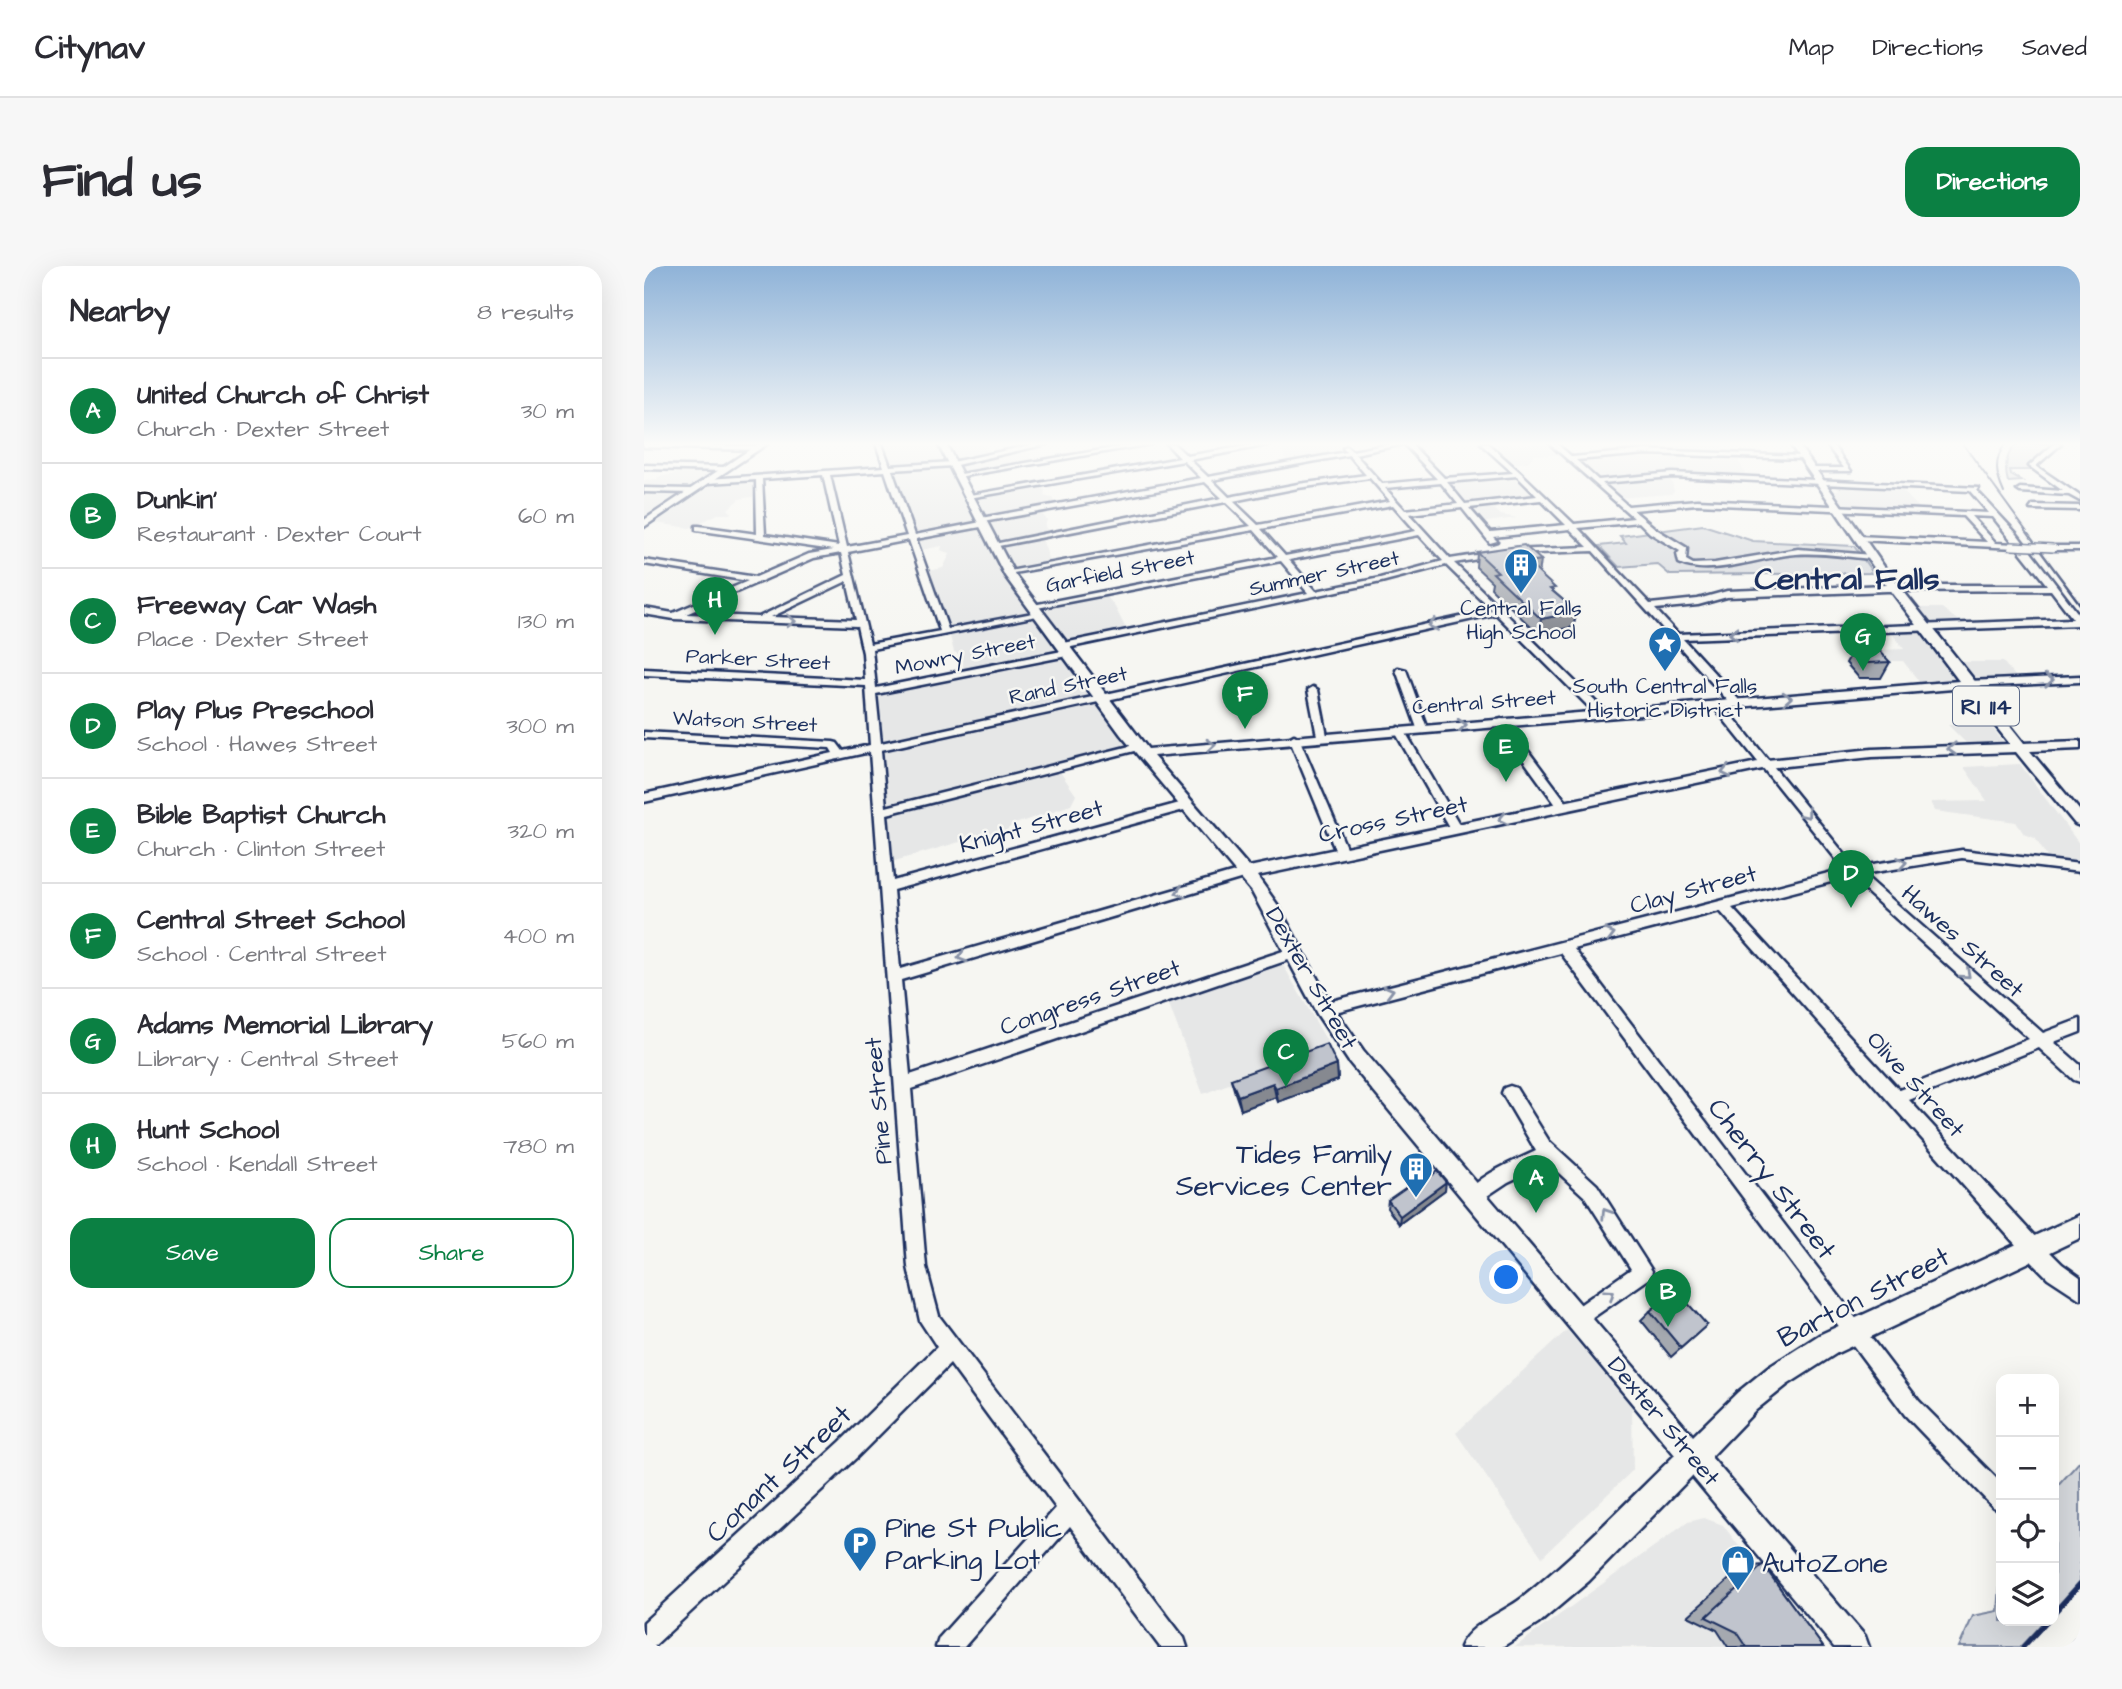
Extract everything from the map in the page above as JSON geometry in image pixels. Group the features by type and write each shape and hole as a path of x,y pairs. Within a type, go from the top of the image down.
{"main road":[{"path":"644,524 667,508"},
{"name":"Dexter Street","path":"975,508 1007,572 1035,611 1141,750 1267,900 1324,1010 1370,1073 1854,1647"},
{"name":"RI 114","path":"1839,508 1858,538 1968,684 2080,821"},
{"name":"Central Street","path":"1141,750 1968,684"},
{"name":"Cross Street","path":"1245,873 1767,764 1872,753 2080,745"},
{"name":"Barton Street","path":"1475,1647 1564,1584 1747,1401 1778,1376 1853,1332 2080,1226"}],"street":[{"path":"760,508 761,536"},
{"name":"Pine Street","path":"833,508 859,623 867,647 917,1267 930,1321 1175,1647"},
{"path":"901,508 944,632"},
{"path":"674,616 812,556 1051,508"},
{"path":"993,545 1181,508"},
{"path":"1238,508 1314,594"},
{"path":"1007,572 1360,508"},
{"path":"1401,508 1448,562 1602,714"},
{"path":"1404,512 1440,508"},
{"path":"1466,508 1503,553"},
{"path":"1554,508 1595,549 1735,702"},
{"path":"1627,508 1653,531 1679,545 1684,550 1681,554 1682,561 1692,566 1726,564 1758,556 1798,551 1872,557"},
{"path":"1848,508 1993,515"},
{"path":"1988,508 2014,537 2080,622"},
{"path":"1965,514 1994,545"},
{"path":"1487,535 1640,520"},
{"path":"699,528 842,549"},
{"name":"Garfield Street","path":"867,647 1284,558 1422,532"},
{"path":"1858,538 2080,548"},
{"name":"Summer Street","path":"1064,649 1381,580 1448,562 1503,553 1595,549"},
{"path":"644,562 758,580"},
{"path":"758,620 849,577"},
{"path":"1648,607 1695,603 1727,594 1895,588 2052,587"},
{"path":"644,611 674,616 859,623"},
{"name":"Rand Street","path":"644,798 1500,611"},
{"path":"1675,637 2080,622"},
{"name":"Mowry Street","path":"870,687 1064,649"},
{"path":"1401,670 1422,728"},
{"name":"Parker Street","path":"644,672 870,687"},
{"name":"Central Street","path":"1968,684 2080,679"},
{"path":"1313,690 1322,736"},
{"name":"Hawes Street","path":"1717,704 1852,872 2080,1075"},
{"path":"1501,722 1563,806"},
{"path":"1399,730 1456,829"},
{"name":"Watson Street","path":"644,735 832,745 839,754"},
{"path":"1294,738 1342,852"},
{"name":"Central Street","path":"880,812 1141,750"},
{"path":"2065,803 2080,803"},
{"name":"Knight Street","path":"886,887 1187,805"},
{"name":"Clay Street","path":"1324,1010 1852,872 1962,854 2080,868"},
{"name":"Cross Street","path":"893,978 1245,873"},
{"name":"Olive Street","path":"1721,905 2032,1248 2055,1271 2080,1289"},
{"name":"Cherry Street","path":"1564,946 1912,1408 1996,1494"},
{"name":"Congress Street","path":"901,1085 1294,952"},
{"path":"1896,1098 2080,1025"},
{"path":"1510,1093 1548,1154 1591,1191 1643,1271 1578,1318"},
{"path":"1475,1196 1502,1176 1548,1154"},
{"name":"Conant Street","path":"644,1638 848,1450 951,1349"},
{"path":"948,1647 1071,1508"},
{"path":"644,1638 648,1647"}],"shaded area":[{"path":"644,508 729,508 731,512 718,514 690,528 649,522 644,525"},
{"path":"898,508 1046,508 1039,510 1047,520 1045,527 1051,534 1041,536 1051,564 1010,572 1031,608 1105,594 1115,607 1128,633 1062,647 1136,750 1058,769 1076,795 1071,805 1012,825 1004,833 988,839 963,841 881,865 869,695 964,674 962,656 954,652 949,632 922,572 943,568 950,554 941,550 942,546 916,551"},
{"path":"1467,508 1494,508 1501,515 1517,518 1479,523"},
{"path":"1703,525 1753,541 1854,546 1873,573 1670,575 1657,564 1619,567 1599,546 1626,543 1620,536"},
{"path":"1915,608 1942,608 1962,624 1930,625"},
{"path":"1918,631 1958,681 1921,684 1903,661 1887,661 1879,650 1904,649 1891,632"},
{"path":"1960,662 2003,662 2017,678 1974,679"},
{"path":"1989,723 2003,742 1967,744 1948,725"},
{"path":"2020,764 2080,845 2080,863 2049,860 2035,838 2024,834 2016,822 1935,811 1931,802 1987,801 1964,767"},
{"path":"1282,963 1329,1045 1203,1094 1168,1002"},
{"path":"1567,1330 1632,1407 1633,1470 1542,1557 1456,1433"},
{"path":"2080,1461 2080,1581 2059,1604 2059,1500 2059,1484"},
{"path":"1704,1518 1723,1525 1815,1647 1515,1647 1688,1522"},
{"path":"1996,1611 1996,1626 2039,1626 2020,1647 1959,1647 1973,1616"}],"building":[{"path":"1524,545 1541,560 1527,562 1555,588 1550,589 1577,612 1541,619 1493,573 1498,572 1477,552"},
{"path":"1876,647 1890,662 1867,663 1854,648"},
{"path":"1327,1044 1337,1065 1276,1088 1273,1083 1238,1096 1231,1079"},
{"name":"Tides Family Services Center","path":"1437,1171 1446,1182 1400,1216 1388,1200 1428,1172 1431,1176"},
{"path":"1676,1290 1707,1325 1681,1348 1650,1311"},
{"name":"AutoZone","path":"1763,1565 1823,1647 1747,1647 1737,1632 1706,1617"}],"railway":[{"path":"2010,508 2040,550"},
{"path":"2039,549 2080,604"},
{"path":"2059,1607 2080,1584"},
{"path":"2023,1647 2042,1626"},
{"path":"2070,1647 2080,1635"}],"place":[{"name":"Central Falls High School","path":"1521,595"},
{"name":"Hunt School","path":"715,635"},
{"name":"Adams Memorial Library","path":"1863,671"},
{"name":"South Central Falls Historic District","path":"1665,673"},
{"name":"Central Street School","path":"1245,729"},
{"name":"Bible Baptist Church","path":"1506,782"},
{"name":"Play Plus Preschool","path":"1851,908"},
{"name":"Freeway Car Wash","path":"1286,1087"},
{"name":"Tides Family Services Center","path":"1416,1199"},
{"name":"United Church of Christ","path":"1536,1213"},
{"name":"Dunkin'","path":"1668,1327"},
{"name":"Pine St Public Parking Lot","path":"860,1573"},
{"name":"AutoZone","path":"1738,1592"}],"district":[{"name":"Central Falls","path":"1847,578"}]}
